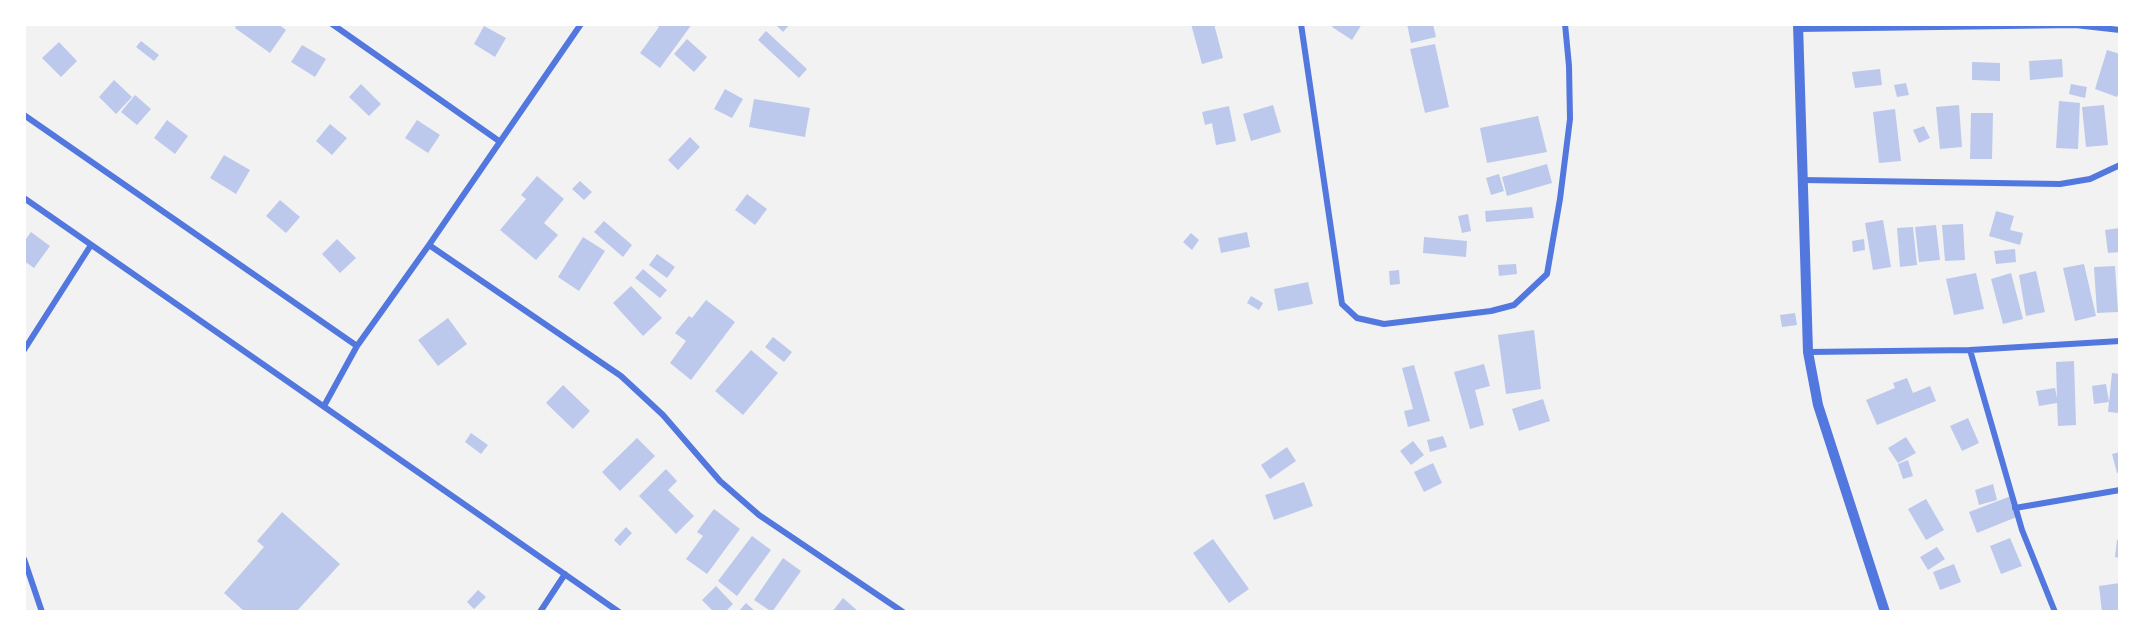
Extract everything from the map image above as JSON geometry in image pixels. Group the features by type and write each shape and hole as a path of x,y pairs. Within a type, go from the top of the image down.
{"street":[{"path":"332,24 499,141"},
{"path":"324,406 357,346 581,24"},
{"path":"1301,24 1342,304 1357,318 1384,324 1491,311 1514,305 1547,274 1560,199 1570,119 1565,24"},
{"path":"1885,612 1818,405 1808,352 1798,27 2075,25 2120,30"},
{"path":"24,115 357,346"},
{"path":"1802,180 2060,184 2091,179 2120,165"},
{"path":"24,198 619,612"},
{"path":"24,350 92,245"},
{"path":"429,245 621,376 663,415 720,481 759,515 903,612"},
{"path":"1808,352 1970,350 2120,341"},
{"path":"1970,350 2015,508 2055,612"},
{"path":"2015,508 2120,490"},
{"path":"24,559 27,576 42,612"},
{"path":"540,612 565,574"}],"building":[{"path":"237,24 278,24 286,30 270,53 235,28"},
{"path":"655,24 692,24 660,68 640,53 659,27"},
{"path":"775,24 790,24 783,32"},
{"path":"1191,24 1214,24 1223,58 1202,64"},
{"path":"1334,24 1362,24 1352,40 1332,27"},
{"path":"1407,24 1433,24 1436,37 1411,43"},
{"path":"484,26 506,38 495,57 474,44"},
{"path":"766,31 807,69 799,78 758,40"},
{"path":"687,39 707,57 694,72 674,54"},
{"path":"141,41 159,55 154,61 136,47"},
{"path":"59,42 77,61 61,77 42,58"},
{"path":"1435,44 1449,107 1425,113 1410,49"},
{"path":"302,45 326,59 315,77 291,62"},
{"path":"2107,50 2120,54 2120,88 2117,97 2095,89"},
{"path":"2062,59 2063,77 2030,80 2029,61"},
{"path":"1972,62 2000,63 2000,81 1972,80"},
{"path":"1880,69 1882,85 1855,88 1852,72"},
{"path":"114,80 132,97 116,114 99,97"},
{"path":"1906,83 1909,95 1897,97 1894,85"},
{"path":"361,84 381,104 369,116 349,97"},
{"path":"2071,84 2087,87 2085,98 2069,94"},
{"path":"725,89 743,99 732,118 714,109"},
{"path":"135,95 151,109 137,125 121,112"},
{"path":"754,99 810,108 805,137 749,127"},
{"path":"2059,101 2080,103 2078,149 2056,148"},
{"path":"1273,105 1281,132 1251,141 1243,114"},
{"path":"1959,105 1962,147 1940,149 1936,107"},
{"path":"2104,105 2108,145 2086,147 2082,107"},
{"path":"1229,106 1236,141 1216,145 1212,123 1205,125 1202,112"},
{"path":"1895,109 1901,161 1879,163 1873,112"},
{"path":"1971,113 1993,113 1992,159 1970,159"},
{"path":"1538,116 1547,152 1487,163 1480,128"},
{"path":"167,120 188,136 175,154 154,138"},
{"path":"417,120 440,135 428,153 405,138"},
{"path":"330,124 347,138 332,155 316,141"},
{"path":"1924,126 1930,138 1919,143 1913,130"},
{"path":"690,137 700,147 678,170 668,160"},
{"path":"224,155 250,170 236,194 210,178"},
{"path":"1547,164 1552,183 1507,196 1502,177"},
{"path":"1499,174 1504,191 1491,195 1486,178"},
{"path":"537,176 564,199 544,223 558,235 536,260 500,230 526,199 521,195"},
{"path":"580,181 592,192 584,200 572,189"},
{"path":"747,194 767,209 755,225 735,210"},
{"path":"280,200 300,217 286,233 266,216"},
{"path":"1532,207 1534,218 1486,222 1485,211"},
{"path":"1996,211 2014,216 2010,230 2023,233 2020,245 1989,236"},
{"path":"1468,214 1471,231 1462,233 1458,216"},
{"path":"1883,220 1891,267 1873,270 1865,223"},
{"path":"604,221 632,245 623,257 594,232"},
{"path":"1963,224 1965,260 1945,261 1942,225"},
{"path":"1936,225 1940,260 1919,262 1915,227"},
{"path":"1913,227 1917,265 1900,267 1897,228"},
{"path":"2120,228 2120,252 2108,253 2105,230"},
{"path":"31,232 50,246 34,268 24,261 24,242"},
{"path":"1247,232 1250,247 1221,253 1218,238"},
{"path":"1191,233 1199,240 1192,250 1183,242"},
{"path":"583,237 605,251 579,291 558,277"},
{"path":"1424,237 1467,241 1466,257 1423,253"},
{"path":"337,239 356,258 340,273 322,254"},
{"path":"1864,239 1865,250 1853,252 1852,241"},
{"path":"2015,249 2016,262 1996,264 1994,251"},
{"path":"657,254 675,267 667,278 649,265"},
{"path":"1516,264 1517,274 1499,276 1498,265"},
{"path":"2084,264 2096,316 2075,321 2063,268"},
{"path":"2115,266 2118,312 2097,313 2094,267"},
{"path":"643,269 667,290 660,298 635,278"},
{"path":"1399,270 1400,284 1390,285 1389,271"},
{"path":"2036,271 2045,312 2026,316 2019,275"},
{"path":"1976,273 1984,309 1954,315 1946,279"},
{"path":"2011,273 2023,319 2003,324 1991,279"},
{"path":"1308,282 1313,304 1278,311 1274,289"},
{"path":"631,286 662,318 643,336 613,303"},
{"path":"1251,296 1263,303 1259,310 1247,303"},
{"path":"706,300 735,322 691,380 670,363 686,341 675,333 689,316 692,318"},
{"path":"1795,313 1797,325 1782,327 1780,315"},
{"path":"448,318 467,344 438,366 418,340"},
{"path":"1534,330 1541,389 1506,394 1498,335"},
{"path":"773,337 792,352 784,362 765,347"},
{"path":"751,350 778,373 743,415 715,391"},
{"path":"2074,361 2076,425 2058,426 2057,403 2039,406 2036,391 2055,388 2057,398 2056,362"},
{"path":"1484,364 1490,386 1475,390 1484,425 1470,429 1454,372"},
{"path":"1414,365 1430,421 1408,427 1404,411 1413,409 1402,368"},
{"path":"2112,373 2120,374 2120,413 2108,412"},
{"path":"1907,378 1913,393 1930,386 1936,401 1877,425 1866,400 1895,388 1893,383"},
{"path":"2106,384 2109,402 2094,404 2092,386"},
{"path":"563,385 590,411 573,429 546,403"},
{"path":"1543,399 1550,421 1519,431 1512,409"},
{"path":"1968,418 1979,443 1962,451 1950,426"},
{"path":"471,433 488,445 481,454 465,442"},
{"path":"1443,436 1447,447 1430,452 1427,440"},
{"path":"1906,437 1916,453 1898,463 1888,448"},
{"path":"637,438 655,456 620,491 602,472"},
{"path":"1413,441 1424,455 1411,465 1400,451"},
{"path":"1287,447 1296,461 1270,479 1261,465"},
{"path":"2120,452 2120,472 2117,473 2112,454"},
{"path":"1908,460 1913,476 1903,479 1898,464"},
{"path":"1433,463 1442,483 1424,492 1414,472"},
{"path":"666,469 677,481 668,490 694,516 676,534 639,496"},
{"path":"1304,482 1313,506 1274,520 1265,495"},
{"path":"1993,484 1997,500 1979,505 1975,490"},
{"path":"2011,496 2019,516 1977,533 1969,512"},
{"path":"1926,499 1944,530 1926,540 1908,509"},
{"path":"714,509 740,529 707,574 686,559 703,536 697,532"},
{"path":"282,512 340,564 296,612 245,612 224,593 264,547 257,541"},
{"path":"626,527 632,533 620,546 614,540"},
{"path":"752,536 771,550 737,596 718,581"},
{"path":"2010,538 2022,566 2001,574 1990,546"},
{"path":"1213,539 1249,589 1229,603 1193,553"},
{"path":"2117,540 2120,540 2120,558 2115,557"},
{"path":"1937,547 1945,559 1928,570 1920,557"},
{"path":"783,558 801,571 772,612 754,600"},
{"path":"1954,564 1961,582 1940,590 1933,572"},
{"path":"2120,583 2120,612 2102,612 2099,586"},
{"path":"716,586 733,604 725,612 714,612 702,600"},
{"path":"478,590 486,597 474,609 467,602"},
{"path":"843,598 859,612 832,612"},
{"path":"746,603 756,612 738,612"}]}
